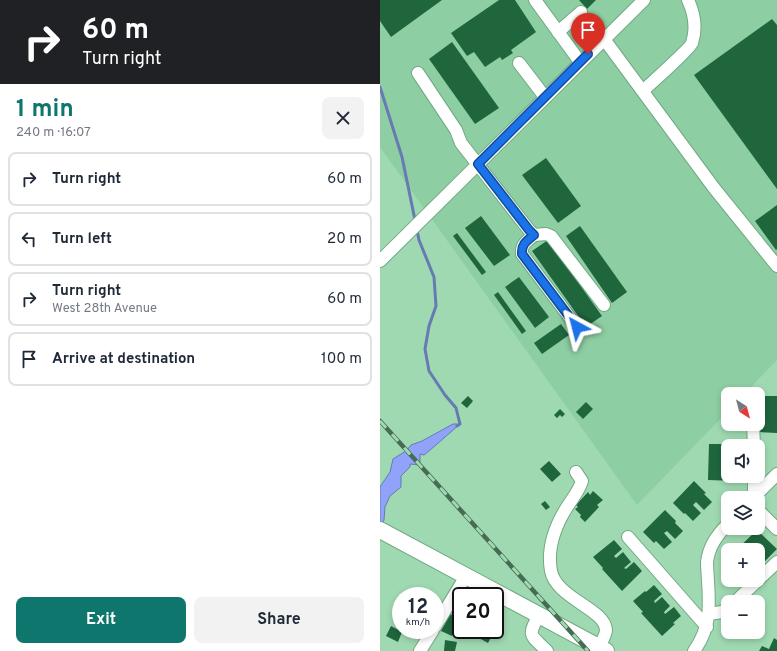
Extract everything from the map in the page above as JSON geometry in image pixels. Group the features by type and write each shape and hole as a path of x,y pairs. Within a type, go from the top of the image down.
{"main road":[{"path":"385,533 602,649"}],"street":[{"path":"535,0 580,62"},
{"path":"380,261 604,39 632,4 644,0"},
{"path":"643,91 692,44 694,32 694,13 688,0"},
{"path":"558,32 581,12"},
{"path":"604,39 714,188 777,266"},
{"path":"519,63 545,97"},
{"path":"418,73 456,130 461,143 534,235"},
{"path":"577,327 522,254 524,244 534,235 541,234 551,236 604,305"},
{"path":"576,472 582,481 580,487 561,517 554,535 551,546 552,573 557,584 564,592 597,616 604,624 606,631 602,649"},
{"path":"760,491 777,474"},
{"path":"765,517 777,529"},
{"path":"694,651 700,642 709,614 706,562 712,542 721,532"},
{"path":"628,537 706,627"},
{"path":"742,595 777,562"},
{"path":"444,612 466,576"},
{"path":"709,614 721,612"},
{"path":"539,615 531,629 532,634 547,651"},
{"path":"420,651 427,639"}],"shaded area":[{"path":"380,0 777,0 777,360 751,387 721,387 721,418 637,505 380,147"}],"water":[{"path":"453,424 460,424 424,455 420,454 420,465 410,464 410,467 401,476 401,487 390,496 385,507 384,520 380,529 380,487 390,472 393,459 406,451 411,445 422,441"}],"building":[{"path":"380,0 442,0 391,37 380,21"},
{"path":"499,0 515,0 536,32 511,50 513,53 502,60 500,57 485,67 474,52 467,56 451,33"},
{"path":"579,0 596,0 587,9"},
{"path":"772,19 777,25 777,189 694,75"},
{"path":"452,42 499,108 475,124 429,59"},
{"path":"546,158 581,206 558,223 522,175"},
{"path":"777,205 777,249 776,250 755,221"},
{"path":"481,216 510,255 494,266 465,228"},
{"path":"580,226 627,292 612,303 566,236"},
{"path":"457,233 486,272 482,275 453,236"},
{"path":"548,240 602,316 586,327 532,251"},
{"path":"519,277 549,317 535,328 505,287"},
{"path":"498,292 526,331 522,334 494,295"},
{"path":"561,324 569,335 542,354 534,343"},
{"path":"468,396 473,401 467,408 461,403"},
{"path":"765,396 777,396 777,433 758,432 765,431"},
{"path":"586,402 593,409 583,419 576,412"},
{"path":"560,409 565,414 562,417 560,415 557,418 554,415"},
{"path":"709,444 721,444 721,480 708,480"},
{"path":"549,461 561,474 552,482 540,469"},
{"path":"694,481 706,493 704,494 712,502 704,510 696,502 693,505 701,513 693,521 673,503"},
{"path":"593,491 603,500 597,505 599,507 585,522 575,509 578,507 576,505 588,492 590,495"},
{"path":"545,501 550,507 546,510 541,504"},
{"path":"665,510 683,531 675,539 667,531 664,533 672,542 664,549 656,541 654,543 643,532"},
{"path":"752,535 762,535 777,549 765,561 765,543 743,543"},
{"path":"614,540 622,549 614,556 616,558 623,552 631,562 624,568 626,569 634,562 642,571 622,591 593,557"},
{"path":"654,585 662,594 654,601 655,603 662,597 670,606 664,612 665,614 674,607 681,616 662,636 641,613 643,612 633,601"},
{"path":"450,614 452,615 452,636 444,632 444,625"},
{"path":"391,626 392,627 392,639 386,636"},
{"path":"774,638 777,640 777,651 759,651 762,646 769,649"},
{"path":"392,639 399,639 398,642"},
{"path":"481,639 490,639 488,643"},
{"path":"445,640 457,642 455,651 444,651"}],"waterway":[{"path":"380,87 402,157 415,220"},
{"path":"417,230 419,240 434,277 436,306 429,326 425,349 429,371 445,395 456,408 460,424 457,426"}],"railway":[{"path":"380,421 588,651"}],"route":[{"path":"577,327 522,254 524,244 534,235 478,164 588,54"}]}
